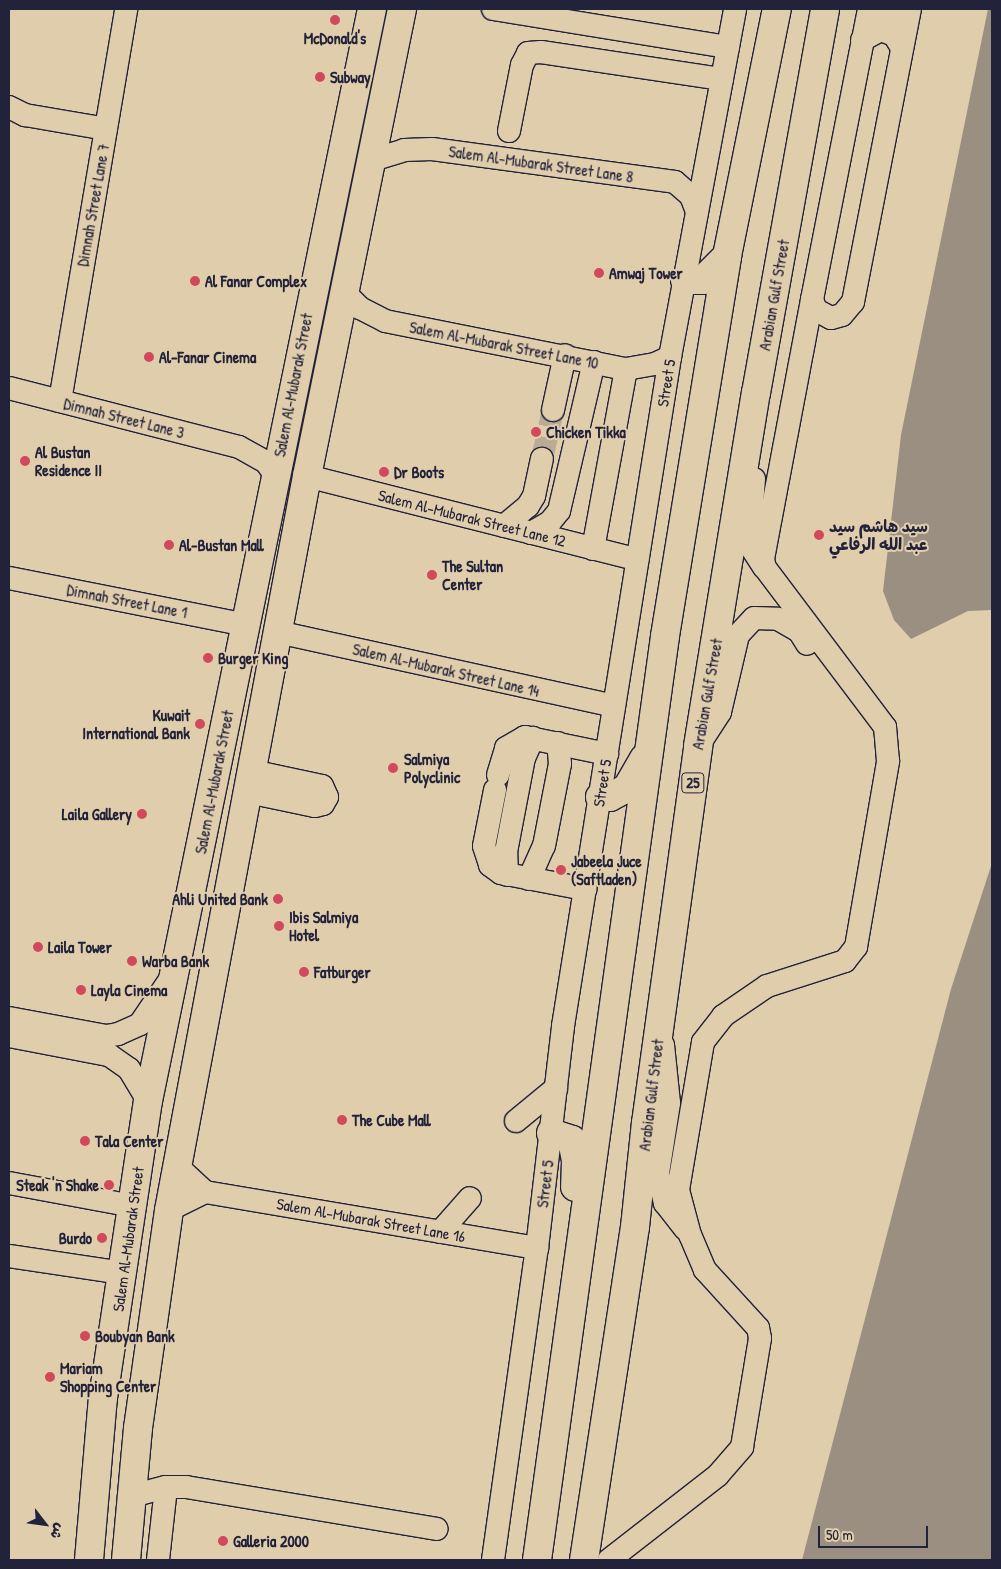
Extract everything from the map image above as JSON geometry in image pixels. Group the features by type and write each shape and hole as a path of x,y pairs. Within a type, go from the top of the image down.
{"main road":[{"name":"Salem Al-Mubarak Street","path":"89,1560 103,1398 148,1100 184,936 276,475 283,429 372,9"},
{"name":"Salem Al-Mubarak Street","path":"126,1560 138,1428 169,1210 307,476 345,293 369,161 402,9"},
{"path":"537,1560 650,743 727,256 777,9"},
{"name":"Arabian Gulf Street","path":"584,1560 635,1227 660,1019 698,746 756,393 824,13"},
{"path":"685,280 703,280 727,256"},
{"path":"600,797 610,797 627,788 650,743"},
{"path":"184,936 187,977 196,984 212,980"},
{"path":"551,1133 572,1140 576,1161 572,1252 578,1270"},
{"path":"115,1327 122,1370 127,1380 136,1380 146,1370"},
{"path":"103,1398 121,1400 127,1406 138,1428"}],"street":[{"name":"Dimnah Street Lane 7","path":"60,401 126,9"},
{"path":"493,9 728,48"},
{"name":"Street 5","path":"493,1560 537,1248 556,1088 585,890 670,357 735,9"},
{"path":"765,568 764,547 869,9"},
{"path":"812,300 816,310 831,318 842,315 853,302 909,9 892,15 877,9"},
{"path":"862,40 881,30 894,35 902,48"},
{"path":"510,131 522,65 528,53 541,52 722,79"},
{"path":"9,107 25,115 106,129"},
{"name":"Salem Al-Mubarak Street Lane 8","path":"369,161 404,150 432,149 675,182 691,196 697,212"},
{"name":"Salem Al-Mubarak Street Lane 10","path":"345,293 360,308 384,321 566,355 626,369 655,364 670,357"},
{"path":"553,410 566,355"},
{"path":"531,533 550,522 559,511 594,362"},
{"path":"593,549 626,369"},
{"name":"Dimnah Street Lane 3","path":"9,388 239,447 266,462 276,475"},
{"path":"608,1560 718,1474 742,1447 760,1338 758,1328 705,1270 690,1236 678,1190 703,1042 723,1016 767,986 845,961 856,947 888,761 885,727 838,668 752,552 749,536 760,407 756,393"},
{"name":"Dimnah Street Lane 3","path":"239,447 255,445 283,429"},
{"path":"504,526 528,506 534,496 542,459"},
{"name":"Salem Al-Mubarak Street Lane 12","path":"307,476 638,560"},
{"name":"Dimnah Street Lane 1","path":"9,578 246,625"},
{"path":"698,746 720,712 738,635 754,618 778,618 799,630 816,660 838,668"},
{"name":"Salem Al-Mubarak Street Lane 14","path":"278,632 614,706"},
{"path":"585,890 518,877 490,865 484,853 503,755 511,742 525,737 533,738 607,754"},
{"path":"518,877 508,843 524,758 533,738"},
{"path":"518,877 544,846 560,764 558,743"},
{"path":"9,1018 106,1036 118,1034 140,1024 175,973"},
{"path":"660,1019 670,1103 658,1173 665,1204 690,1236"},
{"path":"118,1034 128,1038 130,1045 129,1054 120,1060"},
{"path":"9,1036 78,1047 120,1060 129,1069 148,1100"},
{"path":"516,1121 556,1088"},
{"path":"169,1210 205,1192 177,1166"},
{"path":"9,1183 132,1206"},
{"name":"Salem Al-Mubarak Street Lane 16","path":"205,1192 537,1248"},
{"path":"440,1232 470,1198"},
{"path":"9,1256 123,1273"},
{"path":"158,1560 166,1487"},
{"path":"132,1496 166,1487 186,1487 436,1529"}],"shaded area":[{"path":"988,9 992,9 992,610 968,611 911,639 894,620 883,591 901,435"},
{"path":"992,863 992,1560 802,1560 951,989"}],"tunnel":[{"path":"542,459 553,410"}],"place":[{"name":"McDonald's","path":"335,20"},
{"name":"Subway","path":"320,77"},
{"name":"Amwaj Tower","path":"599,273"},
{"name":"Al Fanar Complex","path":"195,281"},
{"name":"Al-Fanar Cinema","path":"149,357"},
{"name":"Chicken Tikka","path":"536,432"},
{"name":"Al Bustan Residence II","path":"25,461"},
{"name":"Dr Boots","path":"384,472"},
{"name":"سيد هاشم سيد عبد الله الرفاعي","path":"819,535"},
{"name":"Al-Bustan Mall","path":"169,545"},
{"name":"The Sultan Center","path":"432,575"},
{"name":"Burger King","path":"208,658"},
{"name":"Kuwait International Bank","path":"200,724"},
{"name":"Salmiya Polyclinic","path":"393,768"},
{"name":"Laila Gallery","path":"142,814"},
{"name":"Jabeela Juce (Saftladen)","path":"561,870"},
{"name":"Ahli United Bank","path":"278,899"},
{"name":"Ibis Salmiya Hotel","path":"279,926"},
{"name":"Laila Tower","path":"38,947"},
{"name":"Warba Bank","path":"132,961"},
{"name":"Fatburger","path":"304,972"},
{"name":"Layla Cinema","path":"81,990"},
{"name":"The Cube Mall","path":"342,1120"},
{"name":"Tala Center","path":"85,1141"},
{"name":"Steak 'n Shake","path":"109,1185"},
{"name":"Burdo","path":"102,1238"},
{"name":"Boubyan Bank","path":"85,1336"},
{"name":"Mariam Shopping Center","path":"50,1377"},
{"name":"Galleria 2000","path":"223,1541"}]}
